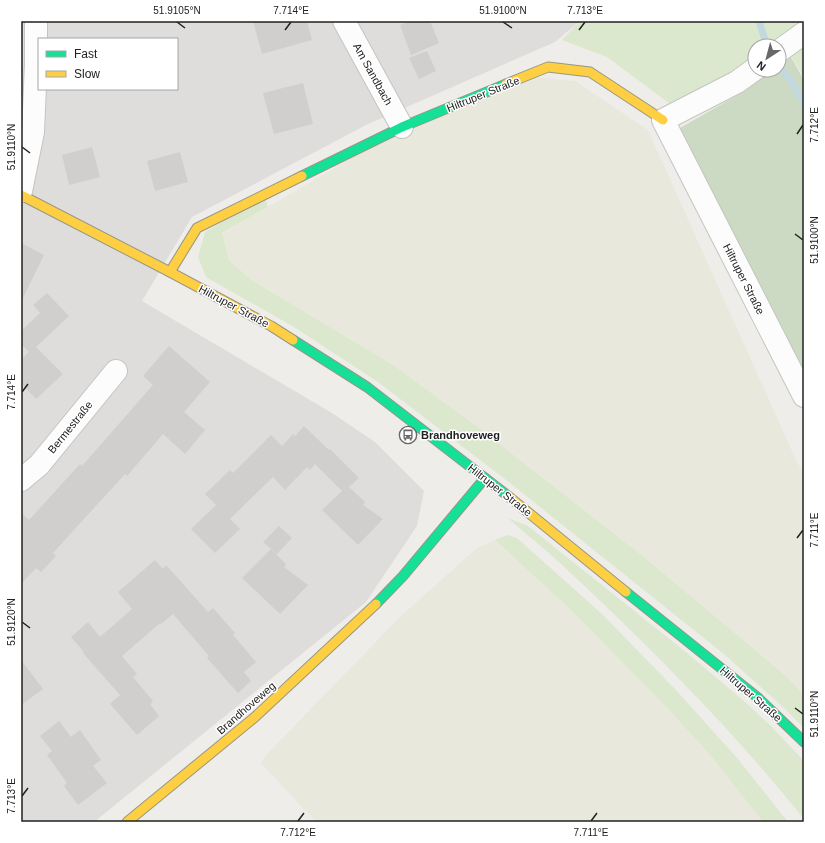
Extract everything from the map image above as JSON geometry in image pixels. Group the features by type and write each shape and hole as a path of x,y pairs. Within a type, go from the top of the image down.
{"street":[{"path":"21,191 33,132 36,21"},
{"name":"Am Sandbach","path":"344,21 402,127"},
{"path":"787,45 804,33"},
{"name":"Hiltruper Straße","path":"170,272 197,228 402,127 548,67 590,72 663,120 804,396"},
{"path":"663,120 737,82 747,75"},
{"name":"Hiltruper Straße","path":"21,195 271,326 367,387 485,478 757,697 804,742"},
{"name":"Bermestraße","path":"21,480 39,465 116,371"},
{"name":"Brandhoveweg","path":"127,822 255,717 383,598 404,576 485,478"}],"shaded area":[{"path":"21,21 580,21 555,42 368,124 192,217 142,301 332,413 375,442 424,491 417,526 366,602 94,822 21,822"},
{"path":"533,77 575,81 648,130 796,460 804,474 804,695 786,676 644,557 475,425 393,365 250,279 229,260 222,234 387,137"},
{"path":"495,540 572,611 670,711 711,756 763,822 316,822 261,763 266,755 403,614 477,548"}],"green space":[{"path":"580,21 804,21 804,78 787,48 787,38 747,38 747,68 670,104 607,57 562,40"},
{"path":"791,57 804,80 804,373 678,129 743,92 763,78 787,78 787,60"},
{"path":"265,198 268,207 222,233 229,260 250,279 393,365 475,425 644,557 786,676 804,695 804,728 725,655 510,483 378,382 294,327 206,277 198,257 205,232"},
{"path":"508,518 528,526 687,653 771,726 804,761 804,819 718,719 687,687 561,564"},
{"path":"507,535 517,538 603,615 676,690 738,759 788,822 763,822 711,756 670,711 572,611 495,540"}],"building":[{"path":"253,21 307,21 312,40 262,54"},
{"path":"411,21 430,21 439,43 411,55 400,25"},
{"path":"427,51 436,71 419,79 409,58"},
{"path":"303,83 313,124 274,134 263,93"},
{"path":"92,147 100,177 69,185 62,155"},
{"path":"180,152 188,182 155,191 147,161"},
{"path":"21,243 44,255 21,302"},
{"path":"47,293 69,316 36,347 63,374 36,399 21,383 21,359 29,352 21,344 21,331 40,313 33,305"},
{"path":"169,346 210,382 184,412 205,430 185,454 163,434 127,476 125,474 53,553 56,556 41,572 36,568 21,584 21,513 29,520 80,464 82,466 153,385 143,376"},
{"path":"304,426 359,478 349,487 365,502 363,505 383,519 358,545 322,510 342,491 315,464 310,470 307,467 285,490 273,477 230,519 240,529 215,553 191,529 216,505 205,494 230,470 233,473 271,435 282,446 293,434 295,436"},
{"path":"279,526 292,538 277,554 263,542"},
{"path":"271,549 286,564 284,567 308,585 280,614 242,578"},
{"path":"155,560 163,569 166,565 208,612 213,608 235,633 233,635 256,662 244,672 251,681 238,693 207,658 209,656 173,614 161,624 160,623 122,656 137,674 133,677 153,701 150,704 159,716 137,735 110,704 120,695 71,637 88,622 100,637 132,609 118,592"},
{"path":"21,660 43,689 21,705"},
{"path":"59,721 71,737 80,730 101,760 93,766 107,783 78,805 64,786 67,783 47,755 52,751 40,736"}],"waterway":[{"path":"759,21 764,38"},
{"path":"787,76 804,104"}],"traffic: fast":[{"path":"302,176 402,127 506,84"},
{"path":"293,340 367,387 508,496"},
{"path":"376,604 403,576 485,478"},
{"path":"626,592 757,697 804,742"}],"traffic: slow":[{"path":"506,84 548,67 590,72 663,120"},
{"path":"170,272 197,228 302,176"},
{"path":"21,195 170,272 271,326 293,340"},
{"path":"508,496 626,592"},
{"path":"127,822 255,717 376,604"}],"place":[{"name":"Brandhoveweg","path":"408,435"}]}
